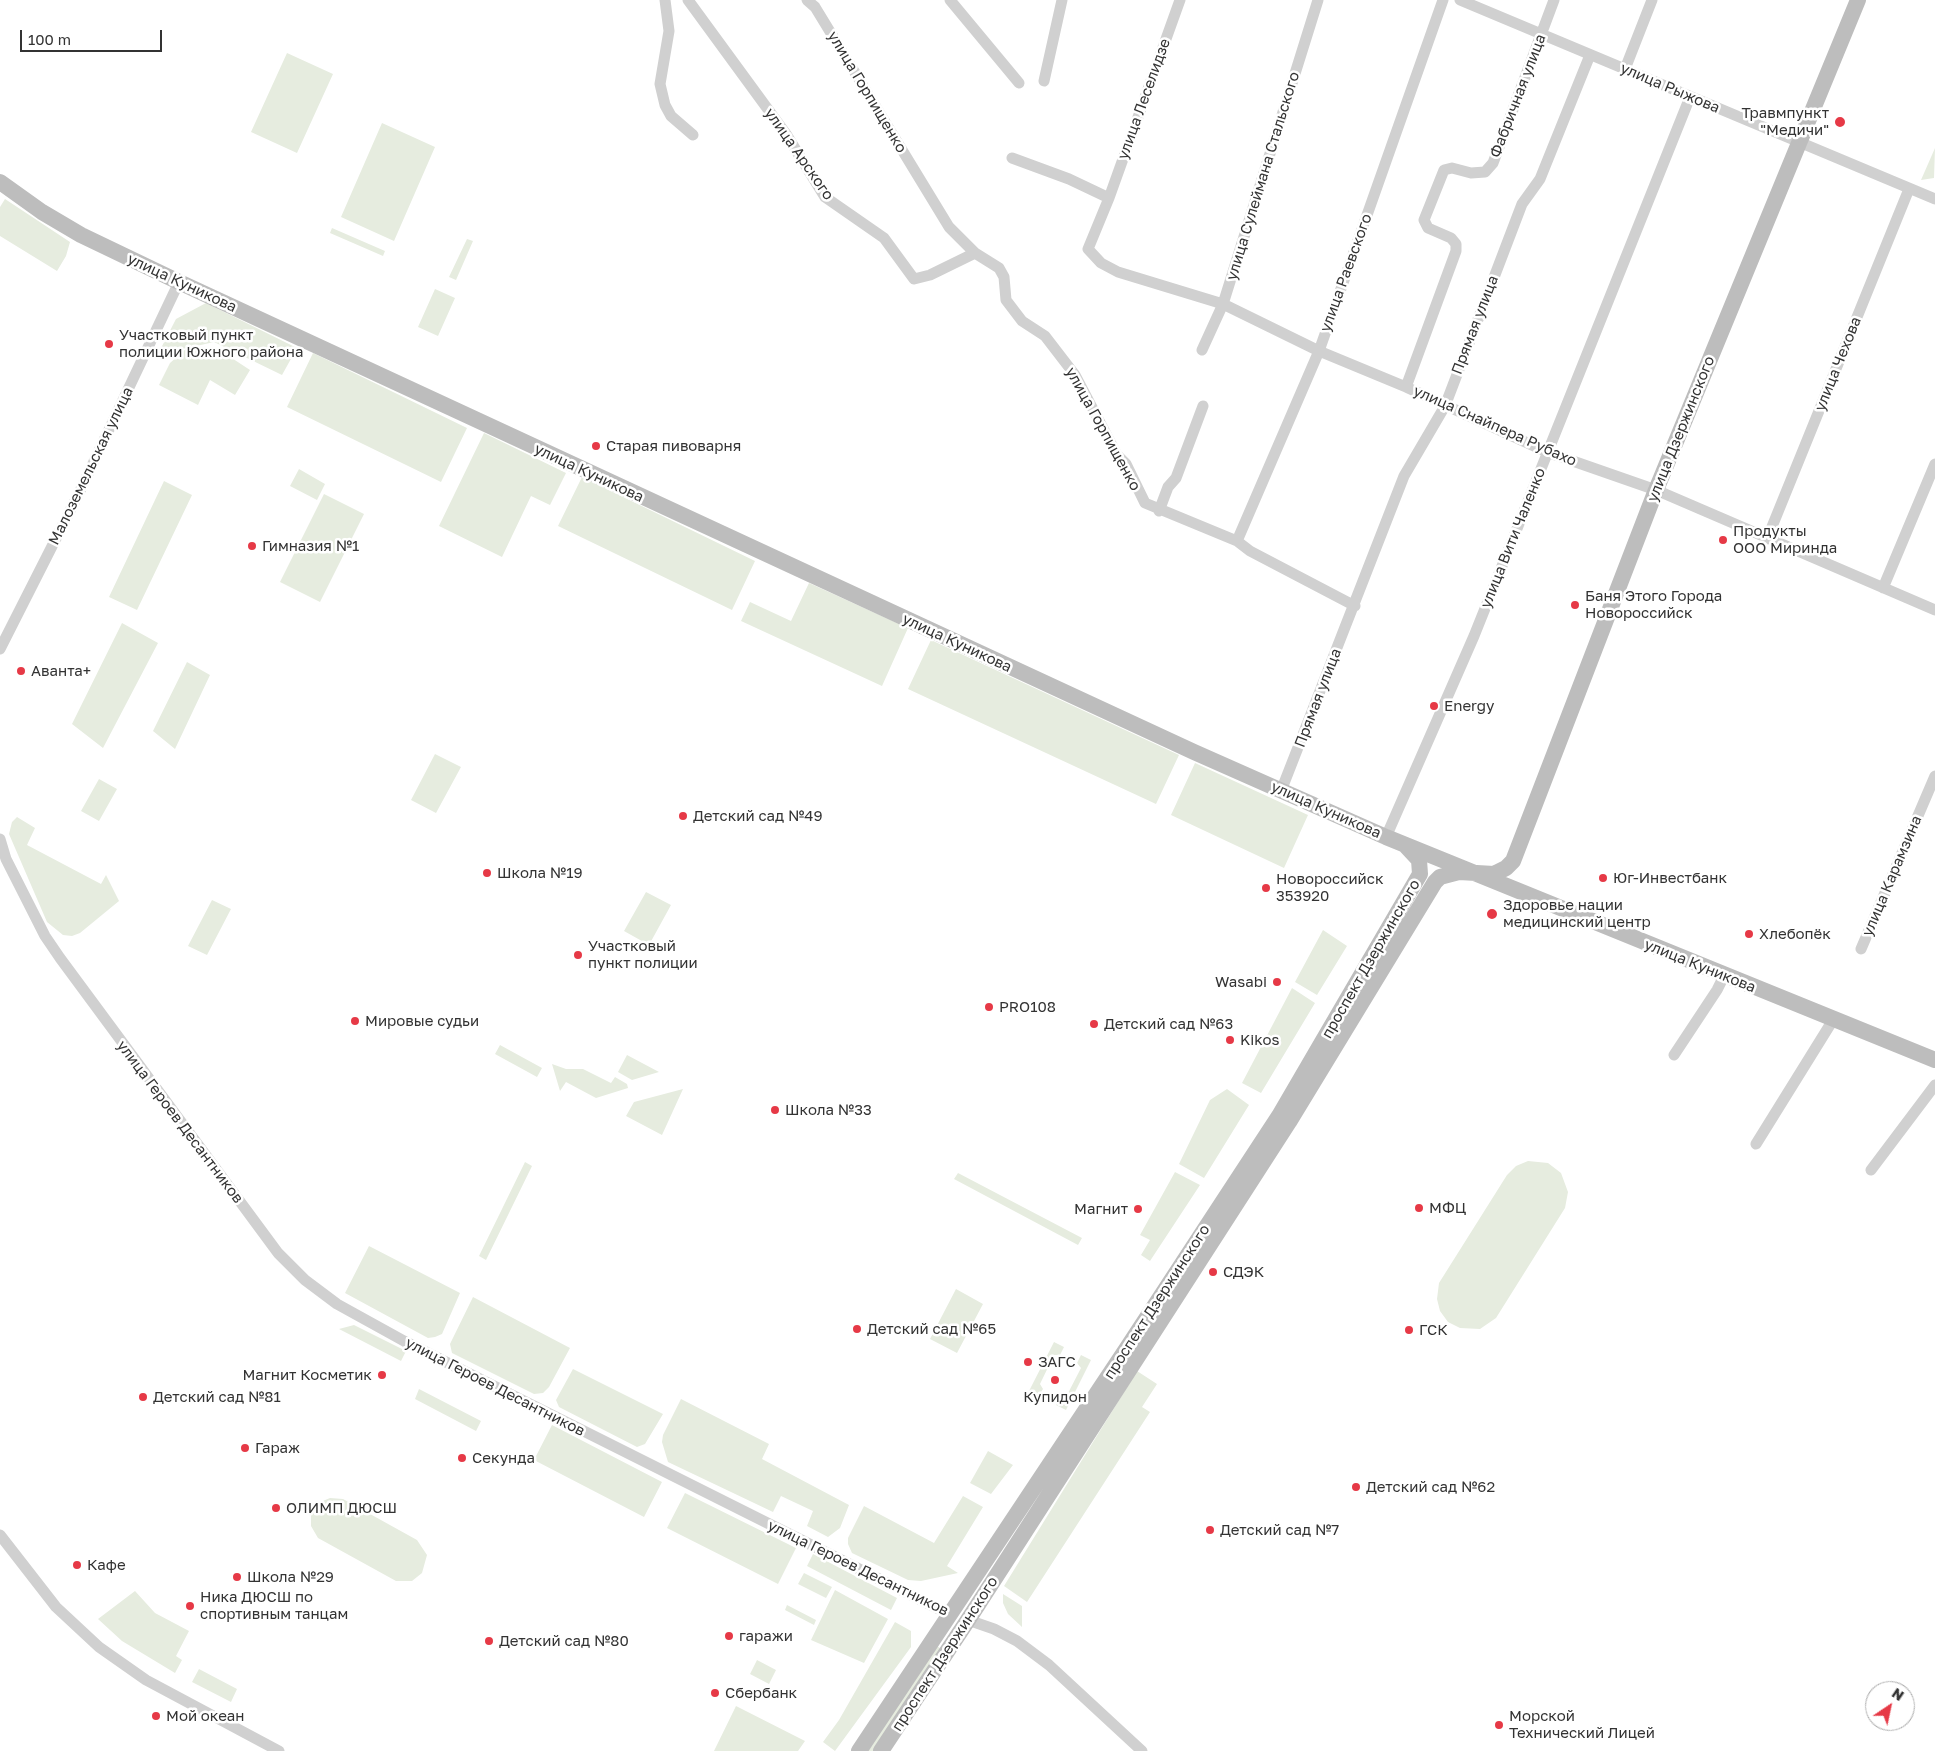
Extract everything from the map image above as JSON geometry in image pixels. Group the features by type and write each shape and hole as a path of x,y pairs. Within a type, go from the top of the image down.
{"street":[{"path":"665,0 670,31 660,84 665,105 671,116 693,135"},
{"name":"улица Арского","path":"688,0 786,134 825,197 884,238 914,279 930,275 976,253"},
{"name":"улица Горпищенко","path":"807,0 815,8 949,227 976,253 999,268 1004,277 1006,300 1011,308 1022,321 1045,336 1075,374 1117,455 1126,464 1139,495 1145,503 1237,541 1250,550 1355,606"},
{"path":"950,0 1019,83"},
{"path":"1044,81 1057,32 1062,0"},
{"name":"улица Леселидзе","path":"1088,249 1109,198 1180,0"},
{"name":"улица Сулеймана Стальского","path":"1202,350 1223,304 1318,0"},
{"name":"улица Раевского","path":"1237,541 1319,351 1443,0"},
{"name":"улица Рыжова","path":"1460,0 1935,199"},
{"name":"Фабричная улица","path":"1406,387 1456,251 1456,244 1451,238 1428,228 1424,220 1444,170 1452,168 1471,173 1485,172 1493,163 1554,0"},
{"path":"1626,69 1652,0"},
{"name":"улица Дзержинского","path":"1513,861 1656,490 1858,0"},
{"name":"Прямая улица","path":"1281,790 1355,606 1404,476 1444,406 1522,204 1540,179 1590,55"},
{"name":"улица Вити Чаленко","path":"1386,837 1436,727 1690,97"},
{"path":"1012,158 1069,179 1109,198"},
{"name":"улица Куникова","path":"0,182 42,212 81,235 179,282 593,475 1281,790 1437,860 1473,872 1724,976 1935,1060"},
{"name":"улица Чехова","path":"1767,538 1909,189"},
{"name":"улица Снайпера Рубахо","path":"1088,249 1101,263 1118,272 1223,304 1319,351 1406,387 1547,452 1656,490 1935,610"},
{"name":"Малоземельская улица","path":"0,650 78,495 179,282"},
{"path":"1159,510 1168,487 1176,478 1203,406"},
{"path":"1883,588 1935,464"},
{"name":"улица Карамзина","path":"1861,949 1935,776"},
{"name":"улица Героев Десантников","path":"0,839 2,853 45,936 60,958 278,1253 305,1280 337,1304 404,1341 949,1614 994,1629 1017,1641 1049,1665 1142,1751"},
{"name":"проспект Дзержинского","path":"859,1751 1127,1348 1284,1119 1420,874 1419,860 1405,844"},
{"path":"1420,874 1437,860"},
{"path":"1435,882 1438,875 1437,860"},
{"path":"1513,861 1512,876 1519,889 1526,895"},
{"name":"проспект Дзержинского","path":"881,1751 968,1620 1435,882 1447,874 1473,872 1494,874 1506,868 1513,861"},
{"path":"1674,1055 1717,990 1724,976"},
{"path":"1756,1144 1833,1020"},
{"path":"1871,1170 1935,1084"},
{"path":"0,1535 56,1607 99,1647 146,1680 279,1751"}],"shaded area":[{"path":"287,53 333,74 297,153 251,132"},
{"path":"382,123 435,147 394,241 341,217"},
{"path":"1935,148 1934,178 1921,180"},
{"path":"5,199 70,242 66,256 57,271 0,236 0,207"},
{"path":"332,228 385,251 383,256 330,233"},
{"path":"467,239 473,241 456,280 449,277"},
{"path":"435,289 455,298 438,336 418,327"},
{"path":"206,303 297,348 282,375 214,342 192,347 215,347 250,370 235,395 210,380 198,405 159,385 170,363 187,348 159,352 176,319"},
{"path":"313,353 467,428 441,482 287,407"},
{"path":"484,433 566,473 550,505 531,496 502,557 439,526"},
{"path":"299,469 325,484 317,500 290,486"},
{"path":"582,477 755,561 732,610 558,526"},
{"path":"164,481 192,495 137,610 109,597"},
{"path":"324,494 364,514 320,602 280,582"},
{"path":"809,583 908,628 882,686 741,621 750,602 791,621"},
{"path":"122,623 158,643 103,748 72,724"},
{"path":"931,640 1179,755 1156,804 908,689"},
{"path":"187,662 210,675 175,749 153,731"},
{"path":"435,754 461,767 436,813 411,800"},
{"path":"1195,763 1308,815 1284,868 1171,815"},
{"path":"99,779 117,789 99,821 81,811"},
{"path":"17,817 35,828 27,845 101,884 106,875 119,901 80,933 72,936 63,935 47,922 9,834 12,822"},
{"path":"646,892 671,905 649,945 624,931"},
{"path":"212,900 231,909 207,955 188,946"},
{"path":"1323,930 1347,946 1317,995 1295,982"},
{"path":"1292,988 1315,1003 1261,1093 1242,1083"},
{"path":"500,1045 542,1068 537,1077 495,1054"},
{"path":"627,1055 659,1072 632,1080 618,1072"},
{"path":"552,1064 566,1069 583,1069 611,1083 615,1077 627,1084 628,1088 596,1098 566,1082 560,1091"},
{"path":"683,1089 662,1135 626,1116 634,1102"},
{"path":"1227,1089 1249,1105 1204,1178 1179,1164 1210,1100"},
{"path":"1528,1161 1548,1163 1561,1173 1568,1192 1565,1208 1496,1318 1480,1329 1460,1328 1448,1322 1440,1311 1437,1299 1439,1283 1507,1175 1516,1166"},
{"path":"525,1162 532,1166 486,1260 479,1256"},
{"path":"1175,1172 1200,1185 1150,1261 1141,1255 1150,1240 1140,1235"},
{"path":"958,1173 1082,1238 1078,1245 954,1179"},
{"path":"369,1246 460,1293 442,1334 428,1338 345,1293"},
{"path":"956,1289 983,1304 957,1353 930,1339"},
{"path":"473,1297 570,1348 549,1387 543,1393 534,1394 452,1353 450,1344"},
{"path":"354,1325 406,1351 401,1361 339,1329"},
{"path":"1054,1342 1064,1347 1060,1355 1054,1355 1040,1384 1043,1389 1039,1396 1029,1391"},
{"path":"1081,1355 1091,1360 1066,1410 1056,1405 1060,1397 1066,1397 1081,1368 1077,1363"},
{"path":"573,1369 663,1414 645,1444 637,1447 559,1407 556,1400"},
{"path":"1137,1371 1157,1384 1142,1407 1150,1412 1027,1602 1004,1586"},
{"path":"419,1389 481,1421 476,1431 415,1399"},
{"path":"681,1399 769,1444 762,1459 849,1505 840,1528 828,1537 807,1526 813,1511 781,1496 773,1512 668,1462 662,1442 663,1435"},
{"path":"552,1425 662,1482 644,1517 534,1460"},
{"path":"988,1451 1013,1465 991,1494 970,1483"},
{"path":"685,1493 796,1548 778,1584 667,1528"},
{"path":"963,1496 983,1507 947,1566 958,1573 921,1581 908,1580 852,1553 848,1544 848,1538 864,1506 934,1543"},
{"path":"330,1498 343,1499 417,1540 427,1555 422,1573 412,1581 396,1581 318,1538 311,1526 311,1515 318,1503"},
{"path":"813,1554 897,1598 891,1610 807,1566"},
{"path":"804,1573 832,1587 826,1598 798,1584"},
{"path":"835,1590 888,1619 864,1663 811,1640"},
{"path":"135,1591 155,1613 189,1631 176,1656 182,1660 175,1673 122,1641 98,1619"},
{"path":"1003,1594 1022,1606 1022,1627 1008,1614 1003,1603"},
{"path":"787,1605 816,1620 814,1625 785,1610"},
{"path":"895,1622 911,1631 911,1647 835,1751 823,1742 839,1720"},
{"path":"936,1645 941,1649 874,1751 866,1751"},
{"path":"757,1660 776,1670 769,1684 750,1674"},
{"path":"199,1669 237,1689 231,1702 192,1682"},
{"path":"736,1706 805,1741 798,1751 714,1751"}],"place":[{"name":"Травмпункт \"Медичи\"","path":"1840,122"},
{"name":"Участковый пункт полиции Южного района","path":"109,344"},
{"name":"Старая пивоварня","path":"596,446"},
{"name":"Продукты ООО Миринда","path":"1723,540"},
{"name":"Гимназия №1","path":"252,546"},
{"name":"Баня Этого Города Новороссийск","path":"1575,605"},
{"name":"Аванта+","path":"21,671"},
{"name":"Energy","path":"1434,706"},
{"name":"Детский сад №49","path":"683,816"},
{"name":"Школа №19","path":"487,873"},
{"name":"Юг-Инвестбанк","path":"1603,878"},
{"name":"Новороссийск 353920","path":"1266,888"},
{"name":"Здоровье нации медицинский центр","path":"1492,914"},
{"name":"Хлебопёк","path":"1749,934"},
{"name":"Участковый пункт полиции","path":"578,955"},
{"name":"Wasabi","path":"1277,982"},
{"name":"PRO108","path":"989,1007"},
{"name":"Мировые судьи","path":"355,1021"},
{"name":"Детский сад №63","path":"1094,1024"},
{"name":"Kikos","path":"1230,1040"},
{"name":"Школа №33","path":"775,1110"},
{"name":"МФЦ","path":"1419,1208"},
{"name":"Магнит","path":"1138,1209"},
{"name":"СДЭК","path":"1213,1272"},
{"name":"Детский сад №65","path":"857,1329"},
{"name":"ГСК","path":"1409,1330"},
{"name":"ЗАГС","path":"1028,1362"},
{"name":"Магнит Косметик","path":"382,1375"},
{"name":"Купидон","path":"1055,1380"},
{"name":"Детский сад №81","path":"143,1397"},
{"name":"Гараж","path":"245,1448"},
{"name":"Секунда","path":"462,1458"},
{"name":"Детский сад №62","path":"1356,1487"},
{"name":"ОЛИМП ДЮСШ","path":"276,1508"},
{"name":"Детский сад №7","path":"1210,1530"},
{"name":"Кафе","path":"77,1565"},
{"name":"Школа №29","path":"237,1577"},
{"name":"Ника ДЮСШ по спортивным танцам","path":"190,1606"},
{"name":"гаражи","path":"729,1636"},
{"name":"Детский сад №80","path":"489,1641"},
{"name":"Сбербанк","path":"715,1693"},
{"name":"Мой океан","path":"156,1716"},
{"name":"Морской Технический Лицей","path":"1499,1725"}]}
